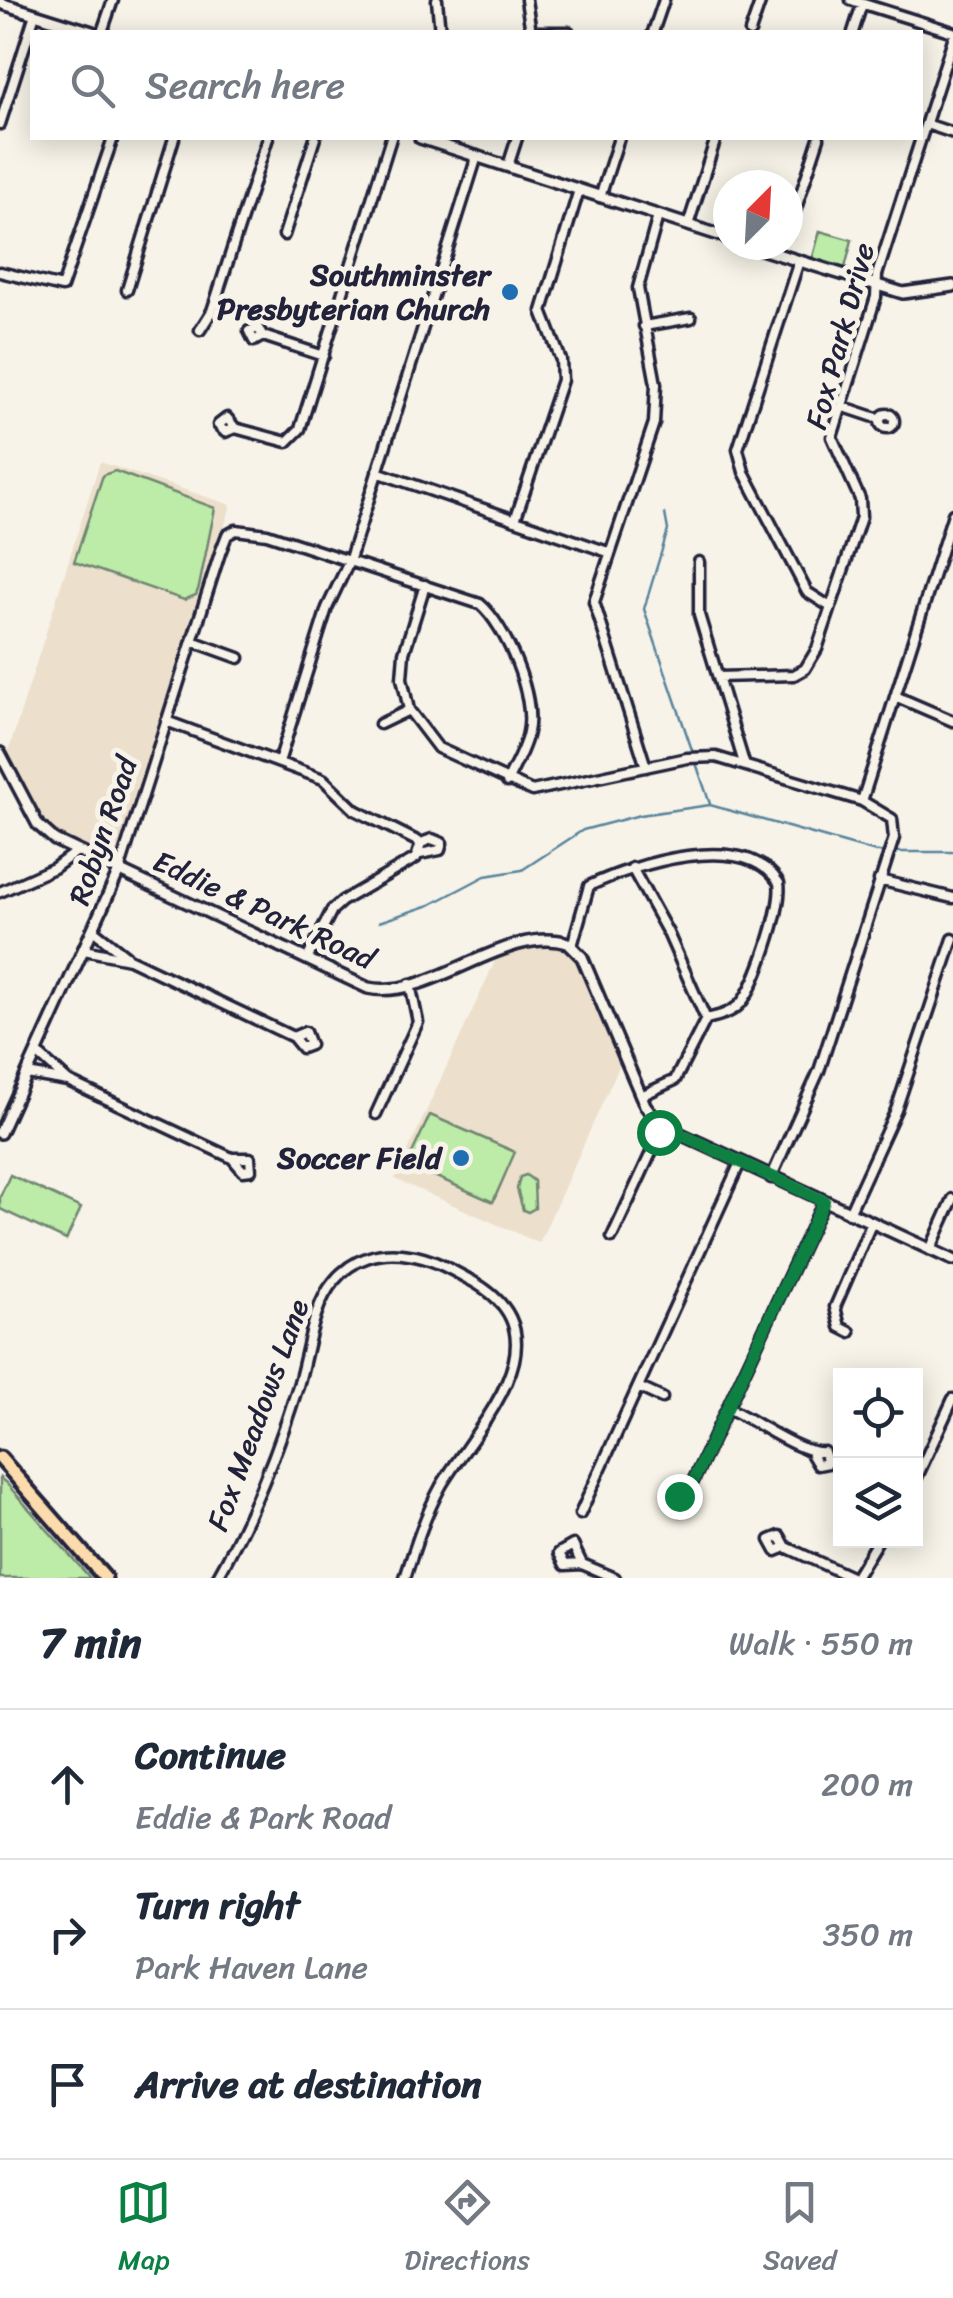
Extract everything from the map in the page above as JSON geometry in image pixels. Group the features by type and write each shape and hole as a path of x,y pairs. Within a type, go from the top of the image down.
{"main road":[{"path":"0,1458 105,1578"}],"street":[{"path":"103,30 113,0"},
{"path":"437,0 440,30"},
{"path":"526,0 531,30"},
{"path":"654,30 664,0"},
{"path":"751,30 761,0"},
{"path":"851,0 953,35"},
{"path":"0,3 86,30"},
{"path":"854,30 862,4"},
{"path":"0,124 35,14"},
{"name":"Fox Park Drive","path":"923,134 953,35"},
{"path":"926,124 953,133"},
{"path":"0,272 62,288 111,140"},
{"path":"127,290 173,140"},
{"path":"200,330 212,311 267,140"},
{"path":"284,235 314,140"},
{"path":"235,428 287,442 295,436 324,356 390,140"},
{"path":"432,140 713,233"},
{"path":"508,166 516,140"},
{"path":"600,197 618,140"},
{"path":"688,225 715,140"},
{"path":"803,187 818,140"},
{"name":"Fox Park Drive","path":"718,677 782,678 805,669 817,649 861,518 860,499 832,443 921,140"},
{"path":"279,762 327,608 349,562 477,156"},
{"path":"515,520 562,380 561,360 542,311 579,190"},
{"path":"646,767 594,602 654,423 656,384 638,288 658,216"},
{"path":"829,606 807,592 744,472 738,450 799,261 912,294 953,286"},
{"path":"644,326 691,318"},
{"path":"262,336 324,356"},
{"path":"841,406 880,419"},
{"path":"378,472 608,552"},
{"path":"862,801 953,514"},
{"name":"Robyn Road","path":"0,1133 120,871 227,535 236,530 267,534 349,562"},
{"path":"349,562 480,604 507,640 530,716 527,737 507,782"},
{"path":"699,562 700,615 744,763"},
{"path":"425,585 403,665 409,710 438,748 507,782 538,791 704,757 744,763 862,801 892,819 889,852 819,1070 771,1178"},
{"path":"192,641 239,658"},
{"path":"895,696 953,722"},
{"path":"380,724 409,710"},
{"path":"166,721 323,779 355,810 421,843 432,839 442,843 440,850 420,854 342,901 332,910 307,960"},
{"name":"Eddie & Park Road","path":"0,753 38,825 77,852 368,988 410,984 528,944 557,940 572,946"},
{"path":"420,854 421,843"},
{"path":"0,892 54,868 77,852"},
{"path":"641,1096 676,1080 706,1019 734,1009 753,982 780,890 775,876 721,855 700,852 632,868 589,886 572,946 582,958 641,1096 663,1126 953,1260"},
{"path":"632,868 668,933 706,1019"},
{"path":"880,880 953,898"},
{"path":"94,930 130,960"},
{"path":"850,1213 896,1110 953,939"},
{"path":"84,950 130,960 293,1037"},
{"path":"376,1114 418,1022 410,984"},
{"path":"36,1054 68,1081 232,1158"},
{"path":"28,1074 68,1081"},
{"path":"612,1236 663,1126"},
{"path":"580,1514 740,1163"},
{"path":"930,1250 953,1199"},
{"path":"689,1490 824,1201"},
{"path":"850,1332 840,1326 835,1307 872,1222"},
{"name":"Fox Meadows Lane","path":"217,1578 233,1550 286,1420 326,1293 360,1259 401,1253 445,1266 488,1290 512,1322 516,1346 506,1389 439,1490 405,1578"},
{"path":"638,1387 662,1398"},
{"path":"923,1464 953,1398"},
{"path":"728,1408 770,1427 812,1455"},
{"path":"786,1548 854,1578 873,1548"},
{"path":"582,1564 615,1578"}],"shaded area":[{"path":"100,462 231,505 119,871 57,838 39,823 5,762"},
{"path":"534,945 564,945 577,955 621,1062 539,1243 395,1179 497,957"}],"green space":[{"path":"820,231 852,240 845,268 812,260"},
{"path":"115,471 215,508 196,595 184,600 74,562 103,475"},
{"name":"Soccer Field","path":"430,1115 515,1152 493,1202 407,1164"},
{"path":"10,1175 81,1208 66,1240 0,1209 0,1197"},
{"path":"526,1175 534,1181 535,1208 528,1212 523,1210 517,1189 520,1177"},
{"path":"0,1478 6,1483 90,1578 0,1578"}],"waterway":[{"path":"665,514 668,530 644,609 692,750"},
{"path":"697,766 710,804"},
{"path":"379,922 430,905 485,876 522,870 583,830 640,815 710,805 876,852 953,852"}],"place":[{"name":"Southminster Presbyterian Church","path":"510,292"},
{"name":"Soccer Field","path":"461,1158"}],"route":[{"path":"659,1132 663,1126 824,1201 689,1490 679,1496"}]}
